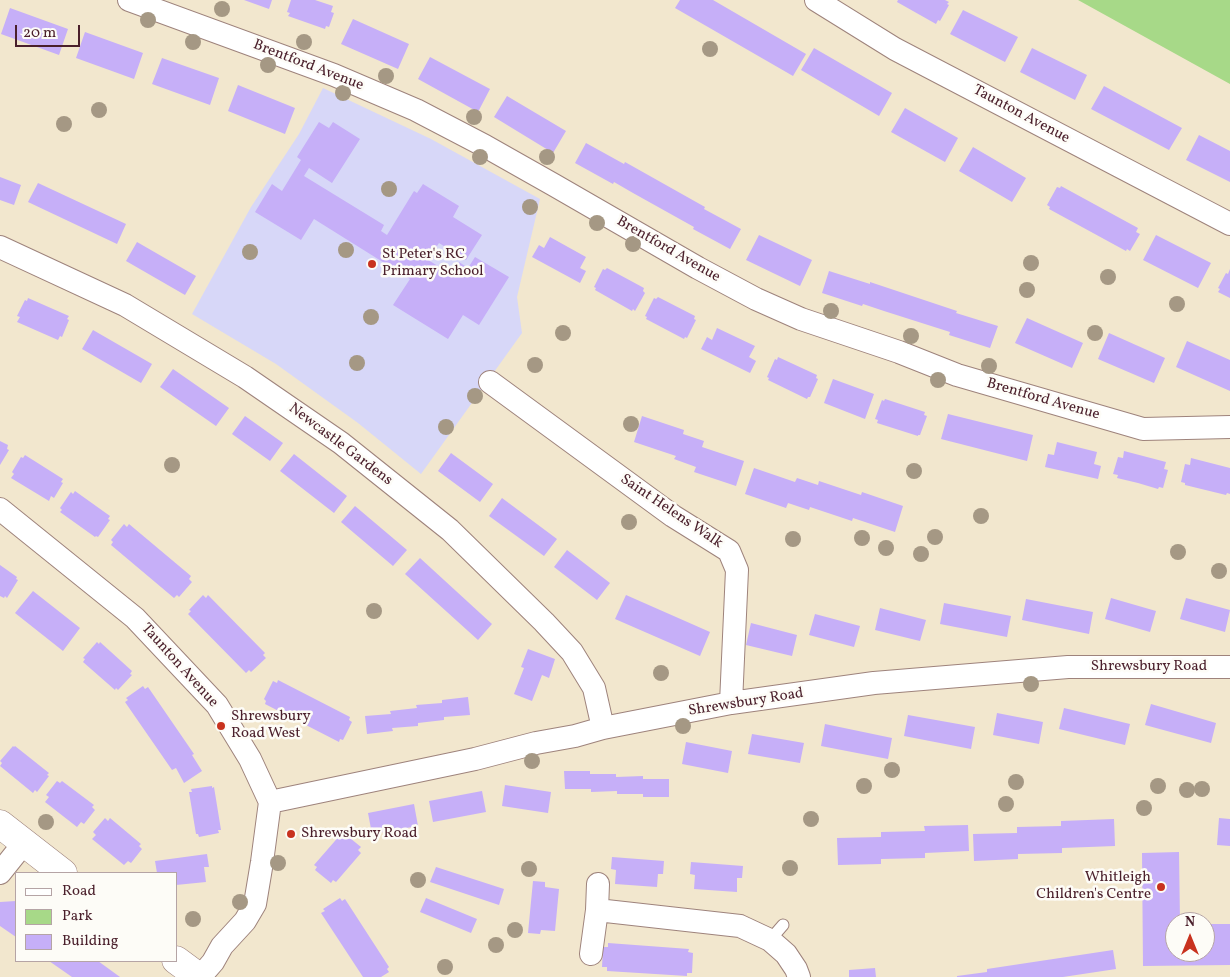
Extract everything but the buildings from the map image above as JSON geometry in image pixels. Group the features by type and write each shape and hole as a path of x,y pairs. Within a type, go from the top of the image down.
{"street":[{"name":"Brentford Avenue","path":"129,0 334,75 416,110 485,146 698,268 801,319 899,352 957,375 1142,429 1230,427"},
{"name":"Taunton Avenue","path":"816,0 895,49 1230,224"},
{"name":"Newcastle Gardens","path":"0,247 125,306 245,377 341,443 370,466 450,530 572,652 594,688 603,728"},
{"name":"Saint Helens Walk","path":"490,382 673,516 729,551 737,570 731,703"},
{"name":"Taunton Avenue","path":"0,509 135,618 217,705 250,759 270,802"},
{"name":"Shrewsbury Road","path":"270,802 475,759 603,728 731,703 874,683 1068,667 1230,667"},
{"path":"178,961 200,977 255,904 270,802"},
{"path":"0,824 62,872"},
{"path":"0,873 24,843"},
{"path":"591,954 597,910 598,884"},
{"path":"597,910 777,932 786,954 796,968 799,977"}],"shaded area":[{"name":"St Peter's RC Primary School","path":"323,88 431,139 540,199 517,297 522,333 421,474 358,423 276,364 192,314 251,207 299,134"}],"green space":[{"path":"1078,0 1230,0 1230,84"}],"place":[{"name":"St Peter's RC Primary School","path":"372,264"},
{"name":"Shrewsbury Road West","path":"221,726"},
{"name":"Shrewsbury Road","path":"291,834"},
{"name":"Whitleigh Children's Centre","path":"1161,887"}]}
